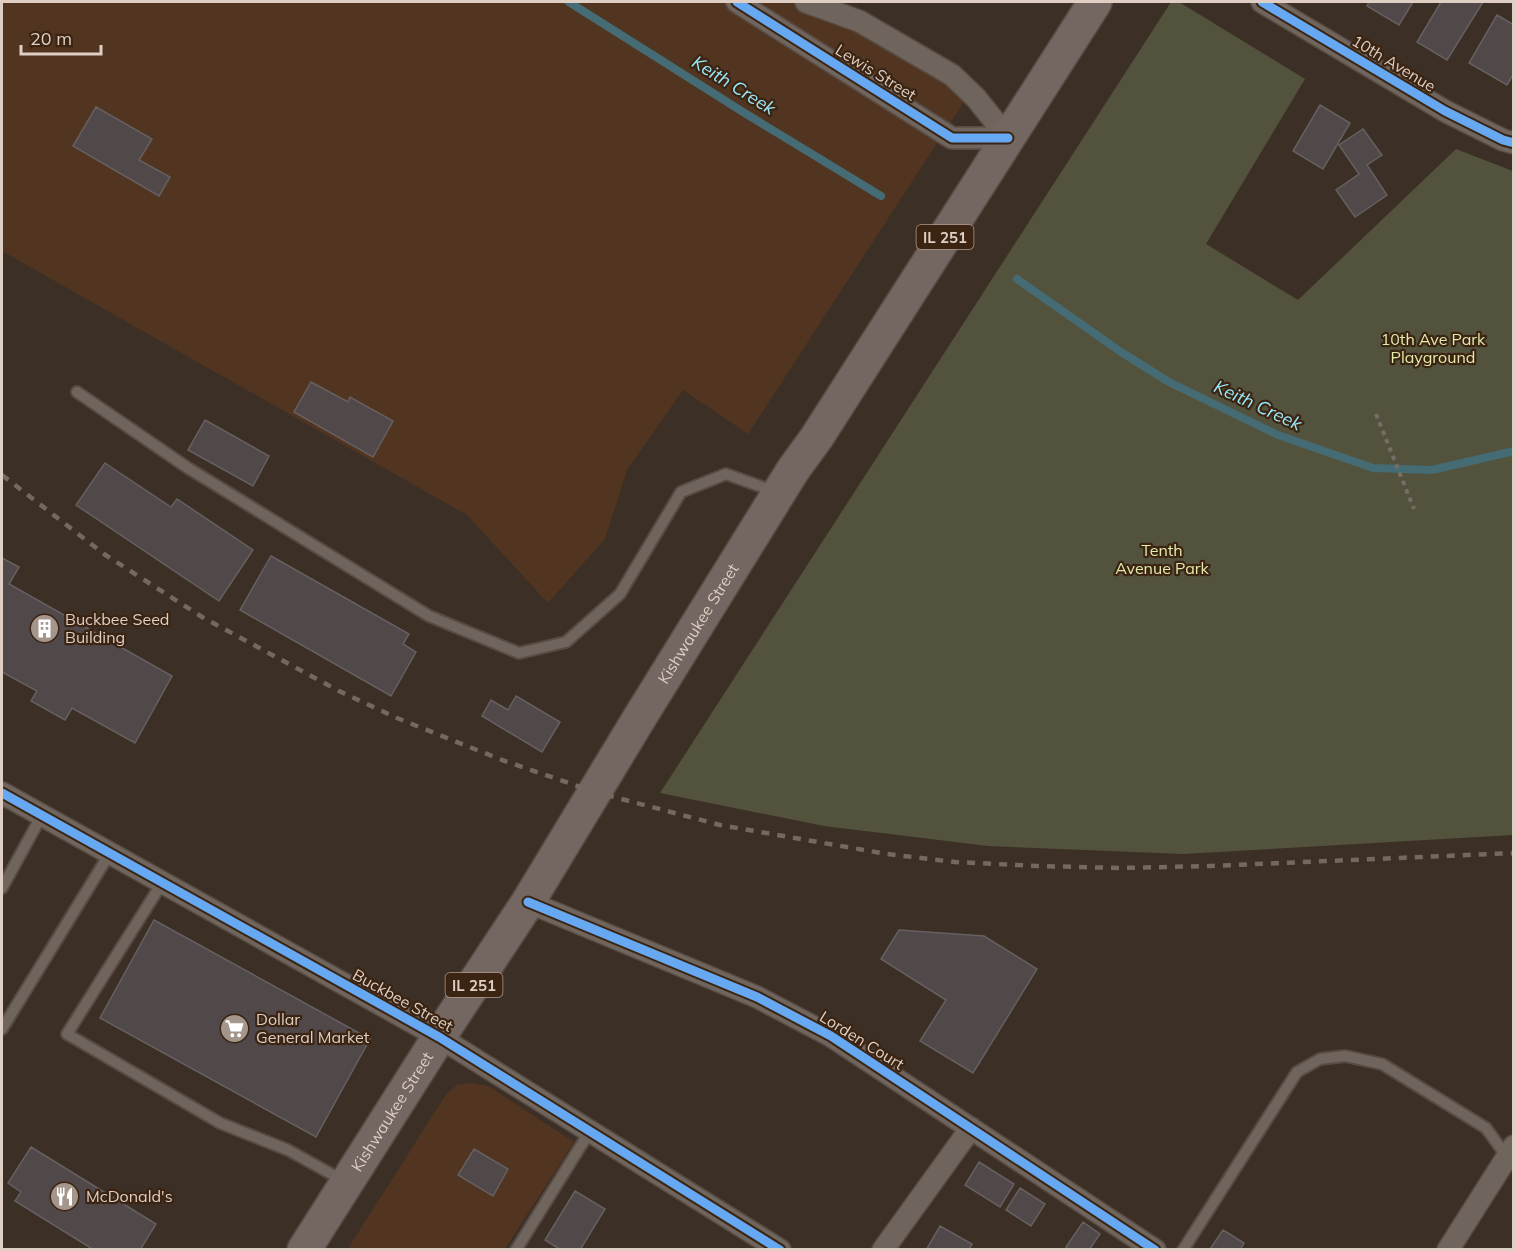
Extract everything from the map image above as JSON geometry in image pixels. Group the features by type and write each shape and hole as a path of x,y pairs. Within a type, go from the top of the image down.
{"main road":[{"name":"Kishwaukee Street","path":"304,1250 528,902 779,493 1095,2"}],"street":[{"name":"Lewis Street","path":"737,2 952,138 1008,138"},
{"name":"Lewis Street","path":"806,2 859,21 952,75 976,98 1008,138"},
{"name":"10th Avenue","path":"1262,2 1445,111 1503,140 1514,143"},
{"name":"Buckbee Street","path":"2,793 439,1037 780,1250"},
{"name":"Lorden Court","path":"528,902 757,997 831,1036 1155,1250"},
{"path":"883,1250 971,1128"},
{"path":"1448,1250 1511,1155"}],"lane":[{"path":"76,392 188,468 429,616 519,653 566,642 620,594 681,492 726,474 779,493"},
{"path":"2,888 42,815"},
{"path":"2,1029 110,853"},
{"path":"162,883 67,1034 220,1123 288,1150 347,1182"},
{"path":"1183,1250 1297,1072 1320,1059 1345,1056 1382,1064 1486,1128 1511,1155"},
{"path":"516,1250 591,1131"}],"path":[{"path":"1376,414 1414,509"}],"shaded area":[{"path":"2,2 810,2 967,97 748,434 683,390 627,470 605,539 548,603 467,515 2,251"},
{"path":"471,1083 488,1086 574,1142 505,1249 347,1250 447,1093 457,1085"}],"green space":[{"name":"Tenth Avenue Park","path":"1171,2 1179,2 1305,79 1206,244 1298,300 1456,149 1513,171 1513,835 1183,854 988,846 824,826 660,793"}],"building":[{"path":"1369,2 1413,2 1399,25 1367,6"},
{"path":"1441,2 1483,2 1447,60 1417,42"},
{"path":"1497,15 1514,25 1514,73 1507,85 1469,63"},
{"path":"1320,105 1350,123 1323,169 1293,151"},
{"path":"96,107 152,139 139,160 170,177 159,196 73,146"},
{"path":"1363,129 1382,155 1367,165 1387,195 1355,217 1336,190 1359,174 1339,145"},
{"path":"311,382 348,402 350,397 393,421 373,457 294,412"},
{"path":"205,420 269,456 253,486 188,450"},
{"path":"105,463 171,507 177,499 253,550 219,601 76,505"},
{"path":"271,556 409,634 403,644 416,652 391,696 240,610"},
{"name":"Buckbee Seed Building","path":"2,558 19,567 9,584 172,676 135,743 72,708 65,720 31,701 37,691 2,672"},
{"path":"516,696 560,722 542,752 482,716 491,700 508,710"},
{"name":"Dollar General Market","path":"154,920 370,1039 316,1137 100,1018"},
{"path":"899,930 984,936 1037,969 973,1073 920,1041 946,1000 881,959"},
{"name":"McDonald's","path":"31,1147 156,1224 140,1250 94,1250 15,1201 21,1192 8,1183"},
{"path":"474,1149 508,1169 493,1196 458,1175"},
{"path":"979,1162 1014,1184 1000,1207 965,1185"},
{"path":"1020,1188 1045,1204 1031,1226 1006,1210"},
{"path":"575,1191 605,1209 580,1250 561,1250 545,1240"},
{"path":"1083,1222 1100,1234 1089,1250 1070,1250 1066,1247"},
{"path":"940,1226 972,1244 969,1250 926,1250"},
{"path":"1223,1230 1244,1243 1240,1250 1210,1249"}],"waterway":[{"name":"Keith Creek","path":"569,2 881,196"},
{"name":"Keith Creek","path":"1017,279 1121,352 1169,382 1278,435 1373,468 1432,470 1514,451"}],"railway":[{"path":"2,475 104,554 202,617 339,691 397,718 502,760 595,792 720,825 887,854 955,862 1038,866 1120,868 1211,866 1514,853"}],"cycle path":[{"path":"737,2 952,138 1008,138"},
{"path":"1262,2 1445,111 1503,140 1514,143"},
{"path":"2,793 439,1037 780,1250"},
{"path":"528,902 757,997 831,1036 1155,1250"}],"place":[{"name":"Buckbee Seed Building","path":"44,628"},
{"name":"Dollar General Market","path":"235,1028"},
{"name":"McDonald's","path":"65,1196"}],"park label":[{"name":"10th Ave Park Playground","path":"1433,348"}]}
